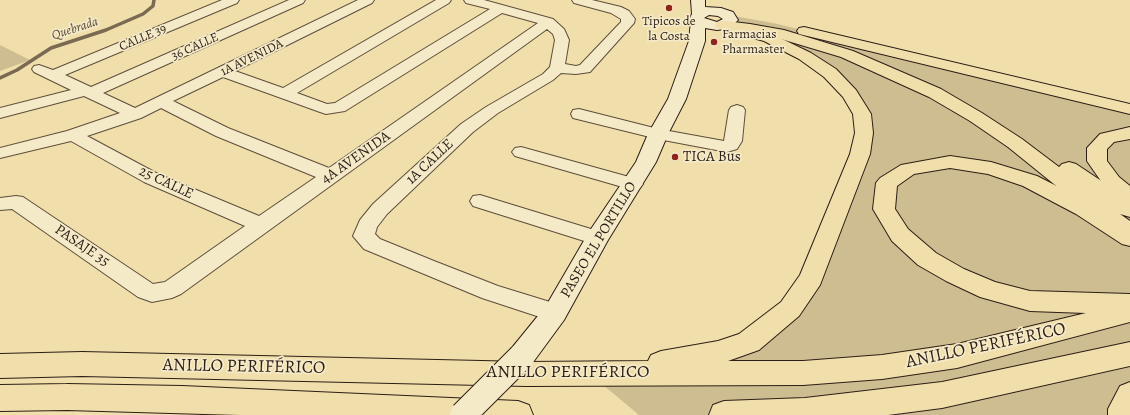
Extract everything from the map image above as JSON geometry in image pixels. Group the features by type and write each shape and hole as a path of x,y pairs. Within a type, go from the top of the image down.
{"main road":[{"path":"703,0 723,21 784,35 847,54 935,93 976,117 1015,143 1130,233"},
{"path":"590,374 718,353 750,342 790,309 811,278 860,154 864,133 862,114 850,94 830,73 805,56 769,38 723,21 708,11 698,11"},
{"name":"PASEO EL PORTILLO","path":"464,415 521,357 555,312 597,238 646,162 658,134 677,99 697,41 698,11"},
{"path":"697,41 723,21 773,23 1130,109"},
{"path":"804,31 856,48 945,87 992,114 1130,210"},
{"path":"1130,133 1107,138 1097,148 1096,161 1112,182 1130,198"},
{"path":"1130,238 1084,209 1030,181 991,168 950,162 908,169 887,182 884,209 900,235 927,259 955,275 989,290 1030,301 1130,304"},
{"name":"ANILLO PERIFÉRICO","path":"0,366 90,364 510,374 803,373 882,367 957,356 1130,312"},
{"path":"724,415 805,412 942,395 1130,354"},
{"path":"1123,415 1123,409 1130,395"},
{"name":"ANILLO PERIFÉRICO","path":"0,398 182,399 518,415"}],"street":[{"name":"36 CALLE","path":"0,113 88,92 298,0"},
{"name":"1A AVENIDA","path":"0,153 73,135 135,114 368,0"},
{"path":"284,94 446,0"},
{"path":"470,0 548,22 559,32 562,40 557,68 576,70 585,69 627,24 628,19 624,14 616,10 578,0"},
{"name":"CALLE 39","path":"88,92 46,72 227,1"},
{"path":"223,72 326,109 339,108 501,8"},
{"name":"4A AVENIDA","path":"164,292 173,288 548,22"},
{"name":"1A CALLE","path":"555,312 490,292 426,267 372,244 364,236 367,225 380,208 467,128 492,110 548,77 557,68"},
{"path":"88,92 135,114"},
{"path":"162,102 222,132 331,176"},
{"path":"580,114 658,134 727,147 732,145 737,110"},
{"name":"25 CALLE","path":"73,135 151,178 261,225"},
{"path":"521,152 633,184"},
{"path":"480,201 597,238"},
{"name":"PASAJE 35","path":"0,204 16,202 146,291 152,293 164,292"}],"shaded area":[{"path":"728,15 773,23 1130,109 1130,415 639,415 590,374 718,353 790,309 838,212 862,114 805,56 725,25"},
{"path":"0,45 30,60 0,71"}],"waterway":[{"name":"Quebrada","path":"0,78 17,70 51,48 106,30 143,14 153,6 154,0"}],"place":[{"name":"Tipicos de la Costa","path":"669,8"},
{"name":"Farmacias Pharmaster","path":"714,42"},
{"name":"TICA Bus","path":"675,157"}]}
